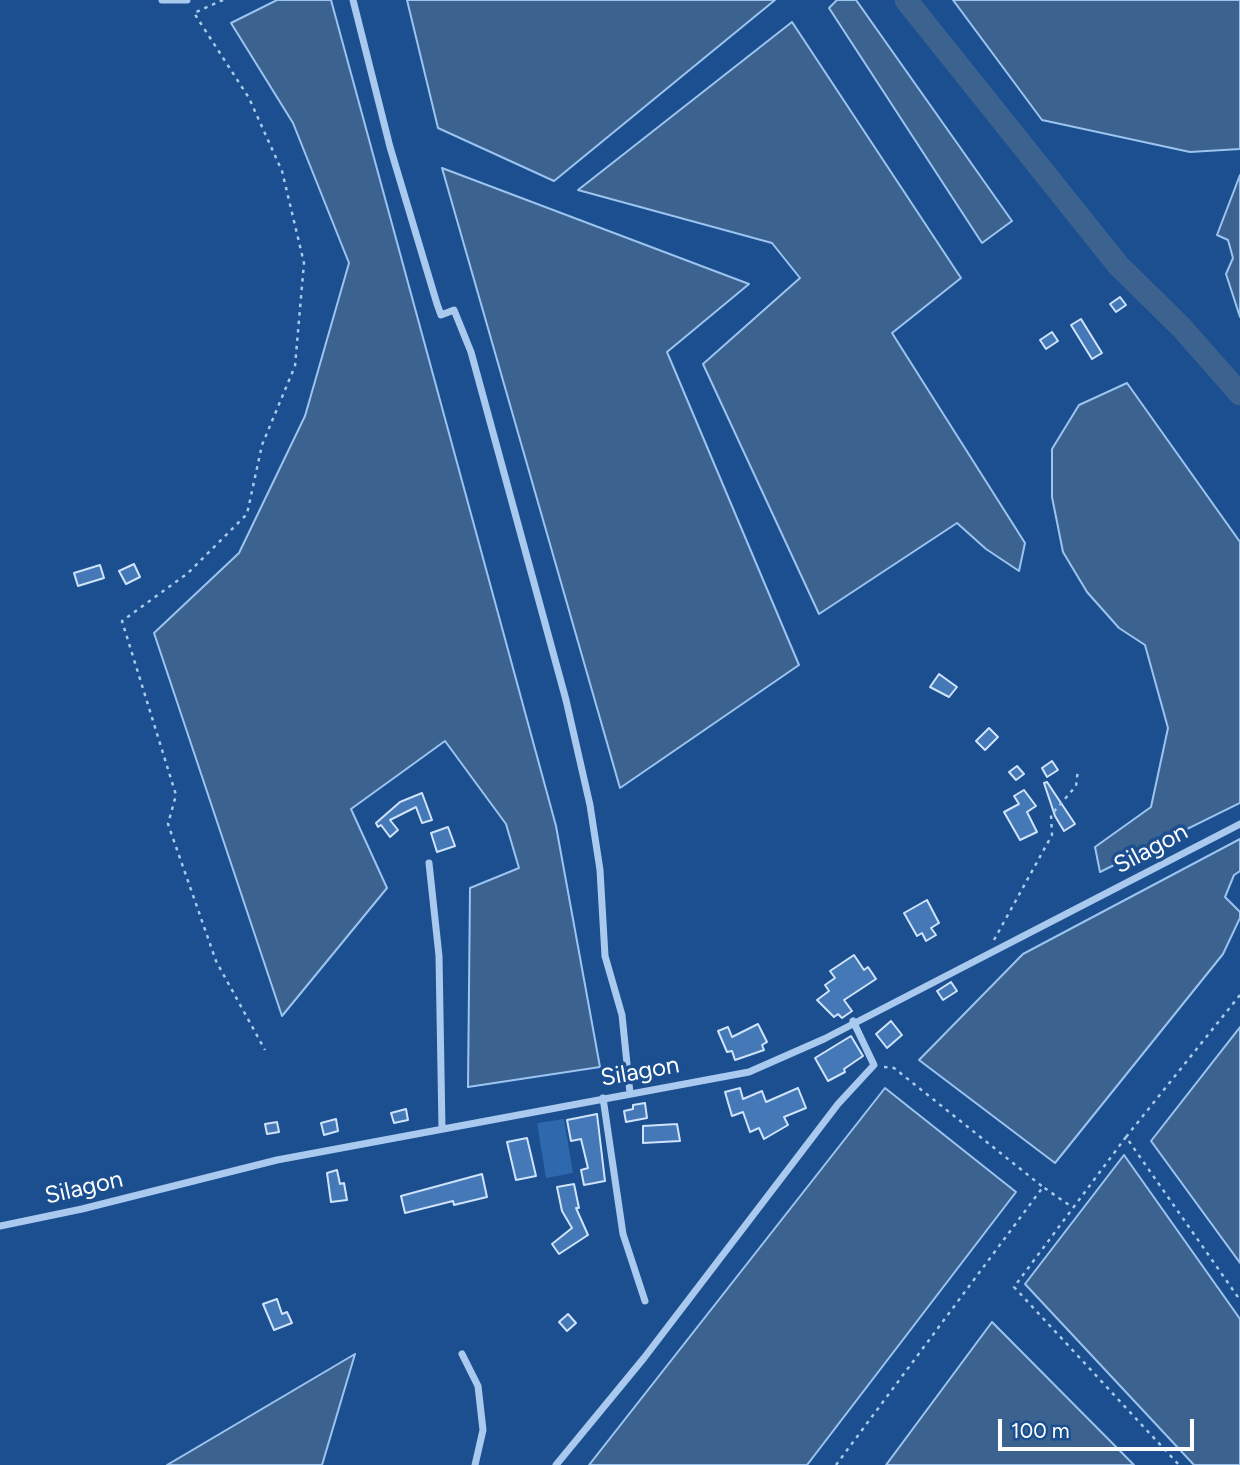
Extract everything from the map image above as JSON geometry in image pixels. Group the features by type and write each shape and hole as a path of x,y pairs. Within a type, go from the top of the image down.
{"street":[{"path":"162,0 187,0"},
{"path":"353,0 390,147 437,304 441,315 454,310 471,352 566,700 590,805 600,870 606,956 622,1015 630,1093"},
{"name":"Silagon","path":"0,1226 82,1209 277,1160 749,1072 824,1039 853,1021 984,958 1240,824"},
{"path":"429,863 439,956 442,1129"},
{"path":"556,1465 645,1358 838,1104 874,1065 853,1021"},
{"path":"603,1098 623,1234 645,1301"},
{"path":"462,1354 478,1386 482,1419 483,1430 475,1465"}],"path":[{"path":"223,0 194,13 249,98 282,172 304,262 295,366 262,445 247,514 188,573 122,621 176,795 168,824 216,961 265,1050"},
{"path":"984,958 1052,835 1051,815 1076,786 1077,769"},
{"path":"1179,1465 1014,1287 1126,1137 1240,996"},
{"path":"874,1065 894,1068 1073,1208"},
{"path":"1126,1137 1240,1300"},
{"path":"836,1465 1043,1187"}],"shaded area":[{"path":"277,0 331,0 556,826 600,1067 468,1087 470,888 519,868 506,824 445,741 351,809 387,888 282,1016 154,633 239,553 305,416 349,263 293,123 231,23"},
{"path":"407,0 775,0 554,181 438,128"},
{"path":"837,0 856,0 1012,221 982,243 829,8"},
{"path":"953,0 1240,0 1240,149 1190,152 1042,120"},
{"path":"792,22 961,278 892,333 1025,543 1019,571 986,549 957,523 819,614 703,364 800,278 772,243 578,190"},
{"path":"442,168 749,284 667,352 799,665 620,788"},
{"path":"1240,175 1240,317 1226,274 1233,258 1228,240 1217,235"},
{"path":"1127,383 1240,542 1240,803 1100,872 1095,847 1151,807 1168,728 1145,645 1119,628 1087,592 1063,552 1052,497 1052,449 1079,405"},
{"path":"1240,839 1240,871 1234,875 1225,897 1240,912 1240,918 1223,954 1055,1163 919,1060 1023,954"},
{"path":"1240,1027 1240,1263 1151,1141"},
{"path":"885,1088 1016,1192 807,1465 589,1465"},
{"path":"564,1119 573,1173 546,1178 537,1123"},
{"path":"1124,1155 1240,1319 1240,1465 1194,1465 1025,1284"},
{"path":"992,1322 1134,1465 886,1465"},
{"path":"355,1354 322,1465 167,1465"}],"building":[{"path":"1120,297 1126,305 1116,312 1110,304"},
{"path":"1081,319 1102,353 1092,359 1071,325"},
{"path":"1052,332 1058,341 1046,349 1040,340"},
{"path":"134,564 140,577 126,584 119,571"},
{"path":"100,565 104,578 78,586 74,573"},
{"path":"939,674 957,687 949,697 930,687"},
{"path":"989,728 998,737 985,750 976,741"},
{"path":"1052,761 1058,770 1047,777 1042,768"},
{"path":"1017,766 1024,774 1016,780 1009,772"},
{"path":"1047,782 1075,824 1064,831 1055,816 1044,783"},
{"path":"1024,790 1036,806 1027,812 1037,832 1020,840 1004,812 1019,804 1014,796"},
{"path":"422,793 432,820 422,823 416,807 390,820 398,830 390,837 381,825 378,827 376,823 400,802"},
{"path":"448,827 455,846 437,852 431,833"},
{"path":"927,900 939,923 931,928 936,935 926,941 922,933 917,936 904,913"},
{"path":"854,955 864,970 868,967 876,979 844,1000 852,1011 842,1018 838,1014 834,1017 817,1000 829,991 825,985 835,978 830,971"},
{"path":"951,982 957,991 943,1000 937,991"},
{"path":"891,1021 902,1035 887,1048 876,1034"},
{"path":"758,1024 767,1042 762,1045 764,1050 735,1060 732,1051 727,1052 718,1031 728,1027 732,1037"},
{"path":"851,1036 863,1056 844,1069 845,1072 828,1081 815,1058"},
{"path":"740,1088 743,1099 762,1091 766,1102 798,1088 806,1108 784,1117 788,1125 764,1139 759,1128 750,1132 743,1112 732,1116 725,1092"},
{"path":"645,1103 647,1118 626,1122 624,1111 633,1109 633,1105"},
{"path":"406,1109 408,1120 394,1123 391,1113"},
{"path":"597,1114 605,1181 584,1185 581,1170 588,1168 581,1139 571,1141 567,1120"},
{"path":"336,1119 338,1131 324,1135 321,1123"},
{"path":"277,1122 279,1132 267,1134 265,1124"},
{"path":"677,1124 680,1141 643,1143 643,1126"},
{"path":"527,1138 536,1176 516,1180 507,1142"},
{"path":"337,1170 340,1184 344,1183 347,1200 331,1202 327,1173"},
{"path":"482,1174 487,1197 454,1205 453,1201 405,1213 401,1196"},
{"path":"574,1184 579,1208 576,1208 588,1235 559,1254 552,1244 572,1228 562,1211 557,1187"},
{"path":"277,1299 282,1314 287,1312 292,1323 274,1330 263,1304"},
{"path":"568,1314 576,1323 567,1331 559,1322"}],"waterway":[{"path":"906,0 1118,265 1182,328 1240,394"}]}
